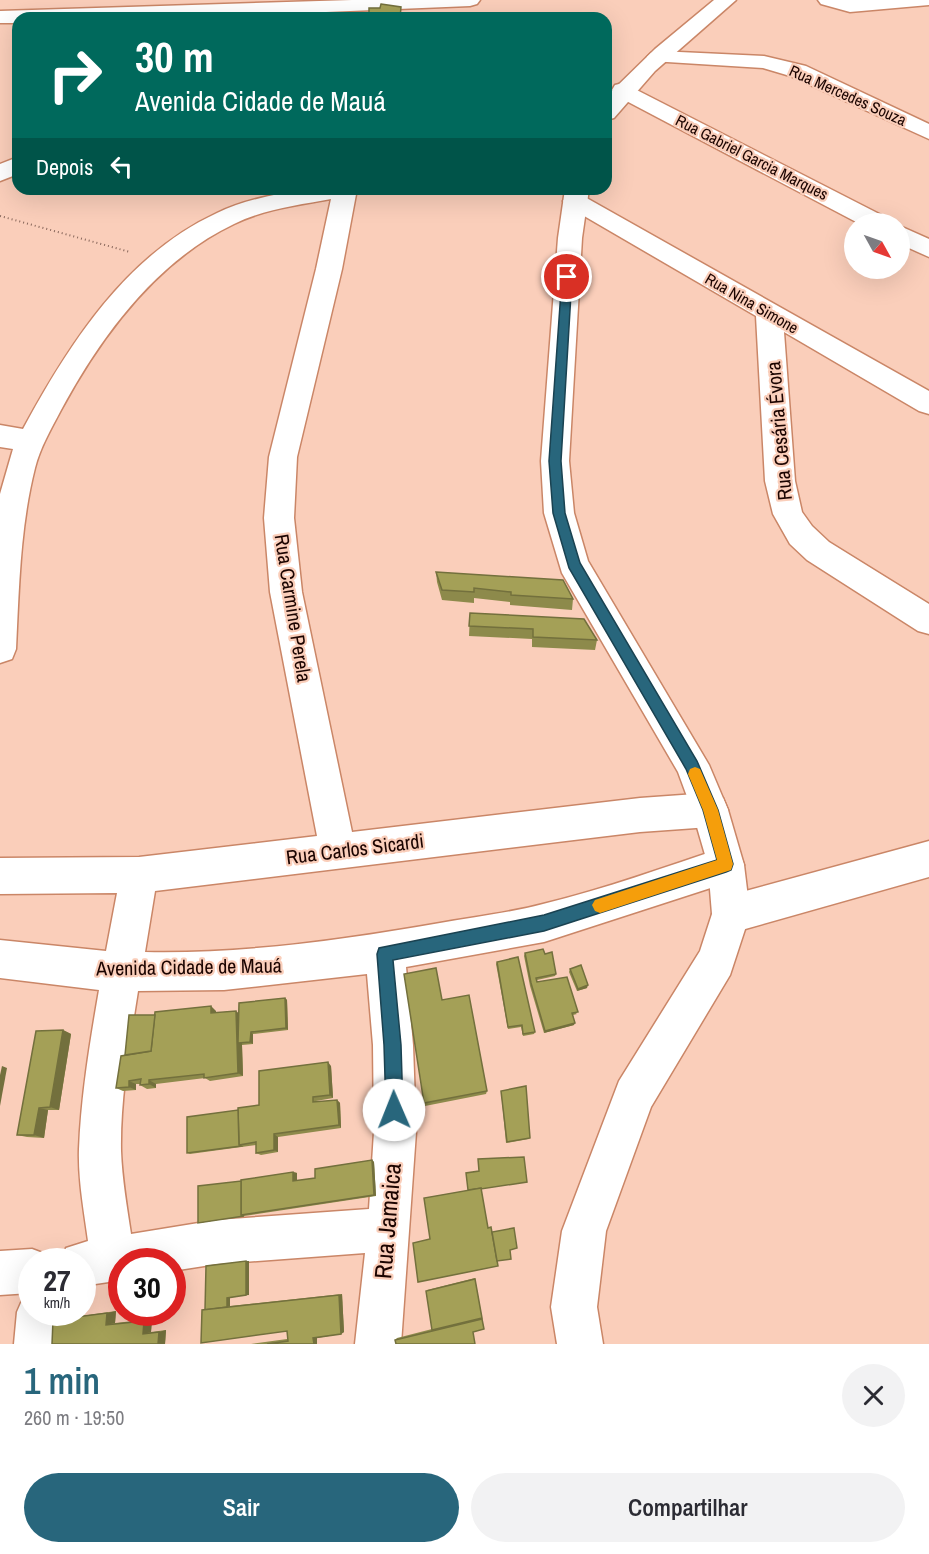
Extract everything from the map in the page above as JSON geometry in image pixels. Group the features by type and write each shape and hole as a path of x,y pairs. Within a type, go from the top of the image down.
{"street":[{"path":"294,12 470,0"},
{"path":"612,105 623,90 658,57 726,0"},
{"path":"828,0 850,6 926,2"},
{"name":"Rua Mercedes Souza","path":"658,57 764,62 798,71 929,132"},
{"name":"Rua Gabriel Garcia Marques","path":"623,90 859,213"},
{"path":"0,649 5,551 21,467 30,441 67,376 107,317 159,261 188,239 226,218 265,204 313,195"},
{"name":"Rua Carmine Perela","path":"338,851 286,592 279,518 283,457 329,268 344,195"},
{"path":"576,195 570,238 555,461 559,513 573,564 692,765 710,810 726,864 731,914 716,961 634,1096 584,1231 574,1307 580,1344"},
{"name":"Rua Nina Simone","path":"576,195 769,312 929,404"},
{"path":"910,239 929,249"},
{"name":"Rua Cesária Évora","path":"769,312 780,481 788,514 801,535 818,551 929,621"},
{"path":"0,436 30,441"},
{"name":"Rua Carlos Sicardi","path":"0,876 140,875 640,815 710,810"},
{"path":"731,914 929,860"},
{"name":"Avenida Cidade de Mauá","path":"0,959 38,965 124,971 258,969 385,954 544,923 726,864"},
{"path":"140,875 115,1017 100,1151 102,1187 98,1262 217,1242 389,1228"},
{"name":"Rua Jamaica","path":"378,1344 395,1132 393,1045 385,954"},
{"path":"0,1272 18,1271"},
{"path":"37,1344 39,1326"}],"path":[{"path":"0,216 159,261"}],"building":[{"path":"381,4 401,7 401,12 369,12 369,8 380,8"},
{"path":"436,572 563,580 573,599 511,595 511,592 474,588 474,592 442,590"},
{"path":"470,613 584,619 597,640 533,637 533,629 469,626"},
{"path":"543,949 545,954 552,952 556,974 536,978 537,982 567,977 578,1012 572,1013 575,1023 545,1031 525,953"},
{"path":"518,957 535,1032 523,1034 522,1025 508,1027 497,962"},
{"path":"581,965 588,985 578,989 570,969"},
{"path":"436,968 442,1000 469,995 487,1091 424,1103 404,974"},
{"path":"285,998 286,1028 251,1032 250,1042 238,1043 239,1003"},
{"path":"211,1006 211,1013 236,1011 238,1073 204,1078 204,1074 149,1080 149,1084 140,1085 141,1079 129,1081 129,1087 116,1088 121,1056 151,1051 155,1012"},
{"path":"129,1015 155,1015 151,1051 125,1055"},
{"path":"63,1030 50,1107 39,1108 34,1135 17,1135 36,1031"},
{"path":"328,1062 330,1095 313,1097 313,1102 337,1100 339,1125 274,1134 274,1150 256,1153 256,1142 239,1145 238,1108 259,1105 259,1071"},
{"path":"526,1086 530,1138 507,1142 501,1091"},
{"path":"238,1110 239,1145 241,1146 187,1153 187,1117"},
{"path":"524,1157 527,1182 468,1190 466,1173 479,1171 478,1159"},
{"path":"372,1160 374,1195 241,1215 241,1180 293,1172 293,1181 315,1178 315,1169"},
{"path":"241,1181 241,1215 244,1216 198,1223 198,1186"},
{"path":"481,1188 498,1266 418,1282 413,1243 430,1239 424,1198"},
{"path":"514,1228 517,1248 510,1250 511,1259 497,1261 492,1232"},
{"path":"246,1261 246,1295 227,1298 227,1307 205,1310 206,1266"},
{"path":"475,1279 482,1318 432,1330 426,1291"},
{"path":"339,1295 341,1334 313,1338 314,1344 267,1344 288,1341 287,1331 201,1343 202,1310"},
{"path":"107,1313 106,1325 108,1326 144,1326 143,1334 159,1332 158,1344 52,1344 53,1326 96,1326 96,1314"},
{"path":"482,1319 484,1329 473,1332 475,1344 396,1344 395,1340"}],"slow traffic":[{"path":"600,905 726,864 710,810 695,774"}],"route":[{"path":"394,1110 393,1045 385,954 544,923 726,864 710,810 692,765 573,564 559,513 555,461 567,277"}]}
